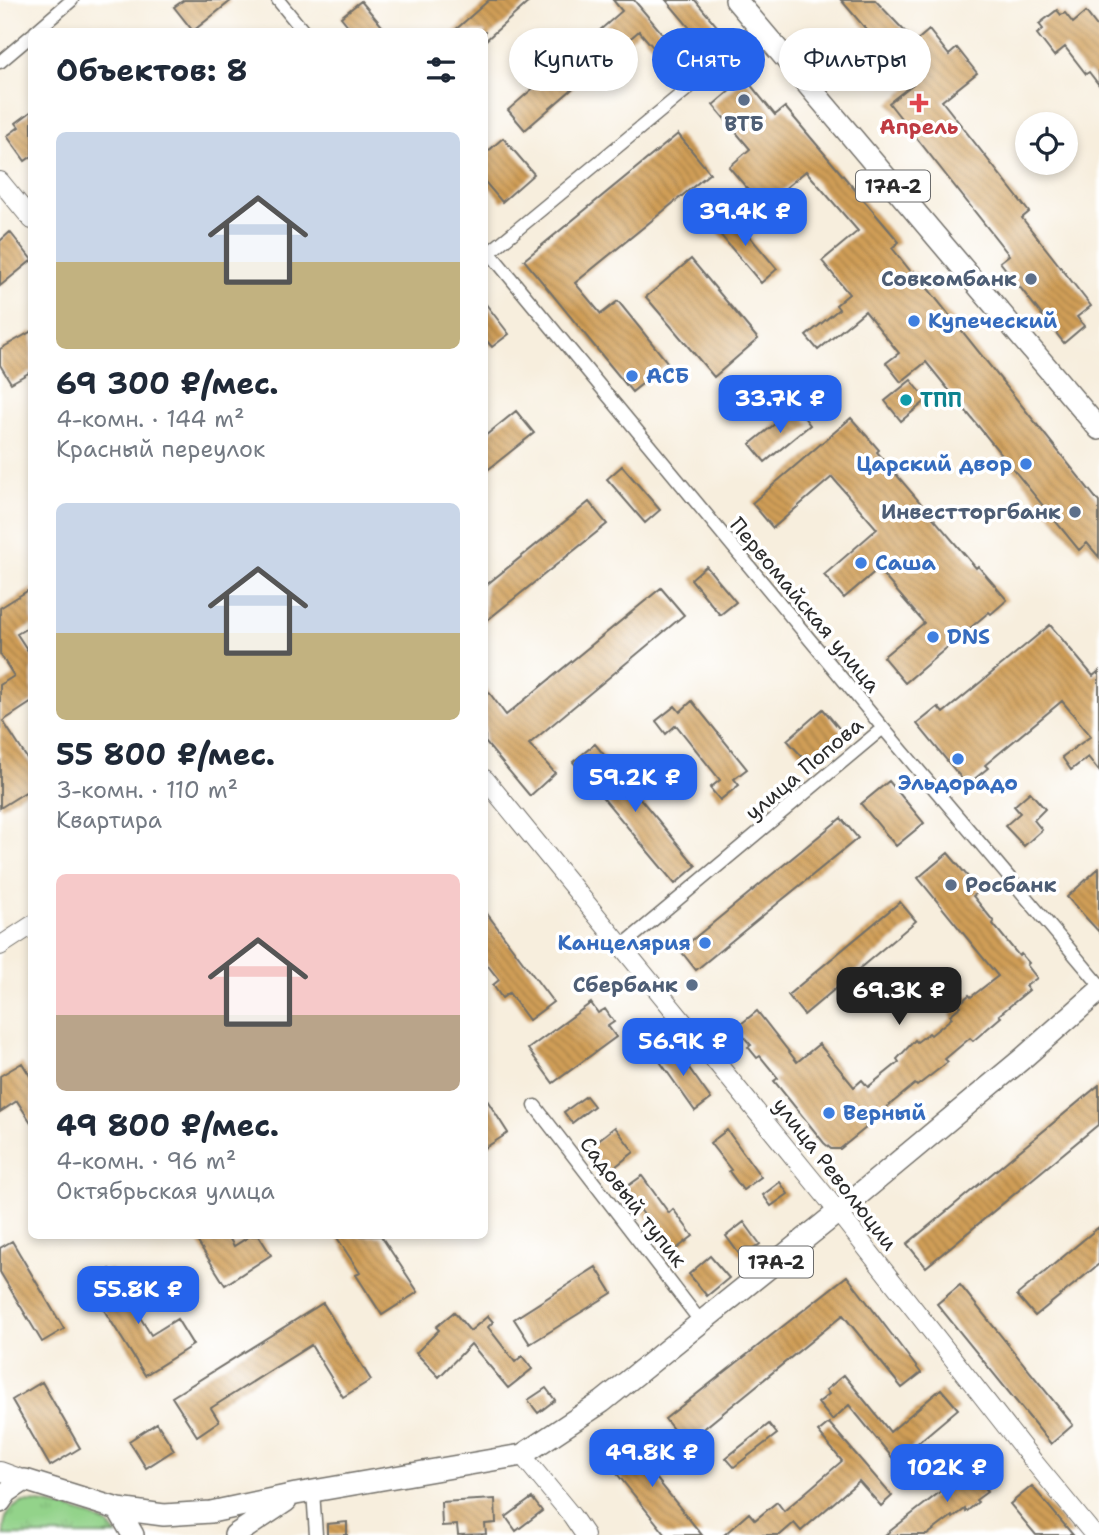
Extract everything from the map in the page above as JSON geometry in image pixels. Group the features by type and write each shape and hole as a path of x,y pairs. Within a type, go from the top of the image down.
{"main road":[{"name":"17А-2","path":"736,0 759,28"},
{"name":"17А-2","path":"765,35 1099,429"},
{"name":"17А-2","path":"304,1492 522,1455 602,1402 838,1212 1022,1059 1099,991"},
{"path":"0,1502 7,1492 25,1480 118,1510 164,1515 211,1512 304,1492"},
{"path":"235,1535 304,1492"},
{"path":"118,1510 133,1535"}],"street":[{"path":"39,28 72,0"},
{"path":"278,0 301,28"},
{"path":"0,62 28,37"},
{"path":"488,250 684,91"},
{"path":"0,181 28,215"},
{"name":"Первомайская улица","path":"488,254 1099,984"},
{"name":"улица Попова","path":"622,946 883,729"},
{"name":"улица Революции","path":"488,783 838,1212 1094,1535"},
{"path":"0,946 28,928"},
{"name":"Садовый тупик","path":"535,1106 701,1322"},
{"path":"522,1455 585,1535"},
{"path":"0,1471 25,1480"},
{"path":"304,1492 316,1535"}],"green space":[{"path":"24,1502 47,1504 88,1515 101,1521 117,1535 4,1535 8,1514"}],"building":[{"path":"184,0 232,0 197,28 191,28 174,7"},
{"path":"489,0 531,0 488,38 488,28 458,28"},
{"path":"613,0 634,0 658,28 652,28 652,46 638,32 638,28 602,28 622,11"},
{"path":"666,0 695,0 719,28 690,28"},
{"path":"841,0 875,0 902,28 865,28"},
{"path":"361,1 384,28 350,28 341,17"},
{"path":"1057,10 1061,15 1065,13 1073,23 1086,12 1099,29 1099,85 1089,72 1086,74 1065,47 1054,56 1037,34 1043,29 1039,24"},
{"path":"931,32 949,55 957,48 977,73 942,101 1029,212 1022,218 1091,306 1077,317 1084,326 1064,343 1000,262 1009,255 889,103 904,91 931,91"},
{"path":"530,91 570,91 525,130 508,110"},
{"path":"730,91 756,91 775,115 785,107 899,242 892,248 912,273 914,271 1099,502 1099,557 1087,543 1079,550 926,362 901,382 886,363 899,353 865,311 818,350 806,336 839,309 836,305 849,294 822,261 858,231 806,171 763,207 729,167 750,149 713,105"},
{"path":"28,114 28,159 25,161 7,136 19,127 16,123"},
{"path":"678,134 710,173 575,283 601,314 618,301 668,363 632,392 524,260"},
{"path":"503,138 534,174 502,202 488,186 488,151"},
{"path":"729,212 777,269 761,283 713,226"},
{"path":"10,232 28,255 28,263 0,286 0,241"},
{"path":"691,259 758,339 714,377 646,297"},
{"path":"488,307 509,334 492,347 488,342"},
{"path":"28,333 28,373 11,383 0,365 0,349"},
{"name":"ТПП","path":"911,380 927,400 901,421 885,401"},
{"path":"796,407 810,425 765,462 750,444"},
{"path":"516,411 534,433 488,470 488,434"},
{"path":"851,418 976,568 978,566 1007,600 905,683 883,657 924,623 878,569 844,598 824,575 877,529 832,477 773,528 752,503"},
{"path":"622,466 660,510 645,523 607,479"},
{"path":"589,502 607,524 488,620 488,584"},
{"path":"706,566 736,602 720,615 691,579"},
{"path":"661,588 684,615 529,744 555,773 530,796 488,746 488,691 506,715"},
{"path":"28,590 28,627 17,634 28,651 28,705 3,721 28,760 28,790 0,808 0,685 14,676 0,654 0,608"},
{"path":"1050,625 1093,676 1099,671 1099,771 1088,757 1071,770 1062,757 1091,736 1062,701 985,765 988,768 967,785 917,724 938,707 943,713"},
{"path":"692,701 747,769 734,779 739,785 720,800 710,788 720,780 676,725 666,734 656,721 675,706 680,712"},
{"path":"823,709 843,733 808,763 787,740"},
{"path":"595,744 696,866 675,884 573,762"},
{"path":"889,781 924,823 896,846 861,804"},
{"path":"1030,792 1045,809 1034,820 1042,830 1024,846 1005,826 1020,813 1014,806"},
{"path":"841,818 858,838 696,970 680,950"},
{"path":"948,853 980,891 973,896 1019,956 1021,954 1029,963 1027,965 1037,978 1026,986 1029,990 999,1015 1001,1017 973,1041 970,1038 945,1059 948,1062 917,1086 915,1084 840,1149 831,1149 774,1081 778,1078 760,1056 757,1058 748,1047 751,1045 736,1028 757,1011 797,1062 819,1044 854,1087 862,1080 868,1087 899,1062 897,1059 915,1040 917,1042 929,1033 931,1035 952,1018 950,1015 969,995 971,997 998,976 918,878"},
{"path":"1099,868 1099,932 1067,897"},
{"path":"900,902 916,921 804,1015 788,995"},
{"path":"488,915 553,1002 529,1020 509,993 502,998 493,985 499,980 488,966"},
{"path":"591,1003 598,1013 605,1009 614,1022 608,1026 616,1037 553,1083 528,1049"},
{"path":"672,1044 711,1099 695,1111 656,1056"},
{"path":"22,1063 28,1073 28,1118 17,1101 0,1112 0,1076"},
{"path":"1099,1085 1099,1124 926,1267 907,1244"},
{"path":"586,1096 594,1106 572,1123 564,1112"},
{"path":"488,1102 508,1133 488,1146"},
{"path":"615,1127 634,1152 607,1173 588,1148"},
{"path":"727,1130 761,1177 743,1190 710,1143"},
{"path":"642,1176 669,1213 673,1209 693,1236 671,1253 625,1188"},
{"path":"780,1182 788,1194 771,1206 763,1195"},
{"path":"744,1222 760,1244 742,1258 726,1236"},
{"path":"1099,1227 1099,1264 1035,1316 1017,1295"},
{"path":"196,1239 230,1239 234,1246 245,1239 261,1239 271,1255 225,1285"},
{"path":"338,1239 383,1239 418,1292 382,1315 356,1275 360,1273"},
{"path":"12,1241 64,1329 42,1342 0,1272 0,1248"},
{"path":"710,1256 729,1278 707,1296 689,1274"},
{"path":"596,1267 612,1293 530,1344 514,1319"},
{"path":"110,1269 151,1335 177,1319 193,1345 145,1375 87,1283"},
{"path":"847,1276 921,1373 902,1388 843,1315 685,1444 665,1419"},
{"path":"960,1285 1073,1425 1051,1444 937,1304"},
{"path":"323,1303 371,1380 343,1397 311,1345 211,1408 219,1421 197,1436 172,1397"},
{"path":"454,1312 470,1331 488,1316 493,1322 488,1327 515,1362 522,1356 532,1369 508,1388 471,1344 439,1377 416,1353 439,1330 436,1327"},
{"path":"844,1375 890,1432 941,1389 958,1409 907,1452 916,1464 905,1473 849,1405 832,1420 818,1403 829,1394 826,1390"},
{"path":"42,1382 80,1448 50,1466 12,1400"},
{"path":"546,1388 555,1400 538,1413 528,1400"},
{"path":"157,1423 174,1450 146,1468 129,1441"},
{"path":"829,1423 892,1496 881,1506 859,1481 801,1531 794,1523 780,1535 724,1535 749,1513 755,1520 777,1502 784,1511 842,1461 818,1432"},
{"path":"769,1424 777,1434 734,1467 726,1458"},
{"path":"648,1435 664,1455 648,1468 702,1535 666,1535 610,1465"},
{"path":"980,1463 995,1482 966,1512 965,1509 953,1518 952,1516 927,1535 885,1535 968,1470 969,1472"},
{"path":"1032,1486 1073,1535 1036,1535 1010,1504"},
{"path":"532,1498 542,1511 516,1531 506,1517"},
{"path":"495,1499 496,1523 485,1524 486,1534 458,1535 457,1525 442,1526 441,1502"},
{"path":"347,1522 347,1535 327,1535 327,1524"}],"place":[{"name":"ВТБ","path":"744,100"},
{"name":"Апрель","path":"919,103"},
{"name":"Совкомбанк","path":"1031,279"},
{"name":"Купеческий","path":"914,321"},
{"name":"АСБ","path":"632,376"},
{"name":"ТПП","path":"906,400"},
{"name":"Царский двор","path":"1026,464"},
{"name":"Инвестторгбанк","path":"1075,512"},
{"name":"Саша","path":"861,563"},
{"name":"DNS","path":"933,637"},
{"name":"Эльдорадо","path":"958,759"},
{"name":"Росбанк","path":"951,885"},
{"name":"Канцелярия","path":"705,943"},
{"name":"Сбербанк","path":"692,985"},
{"name":"Верный","path":"829,1113"}]}
